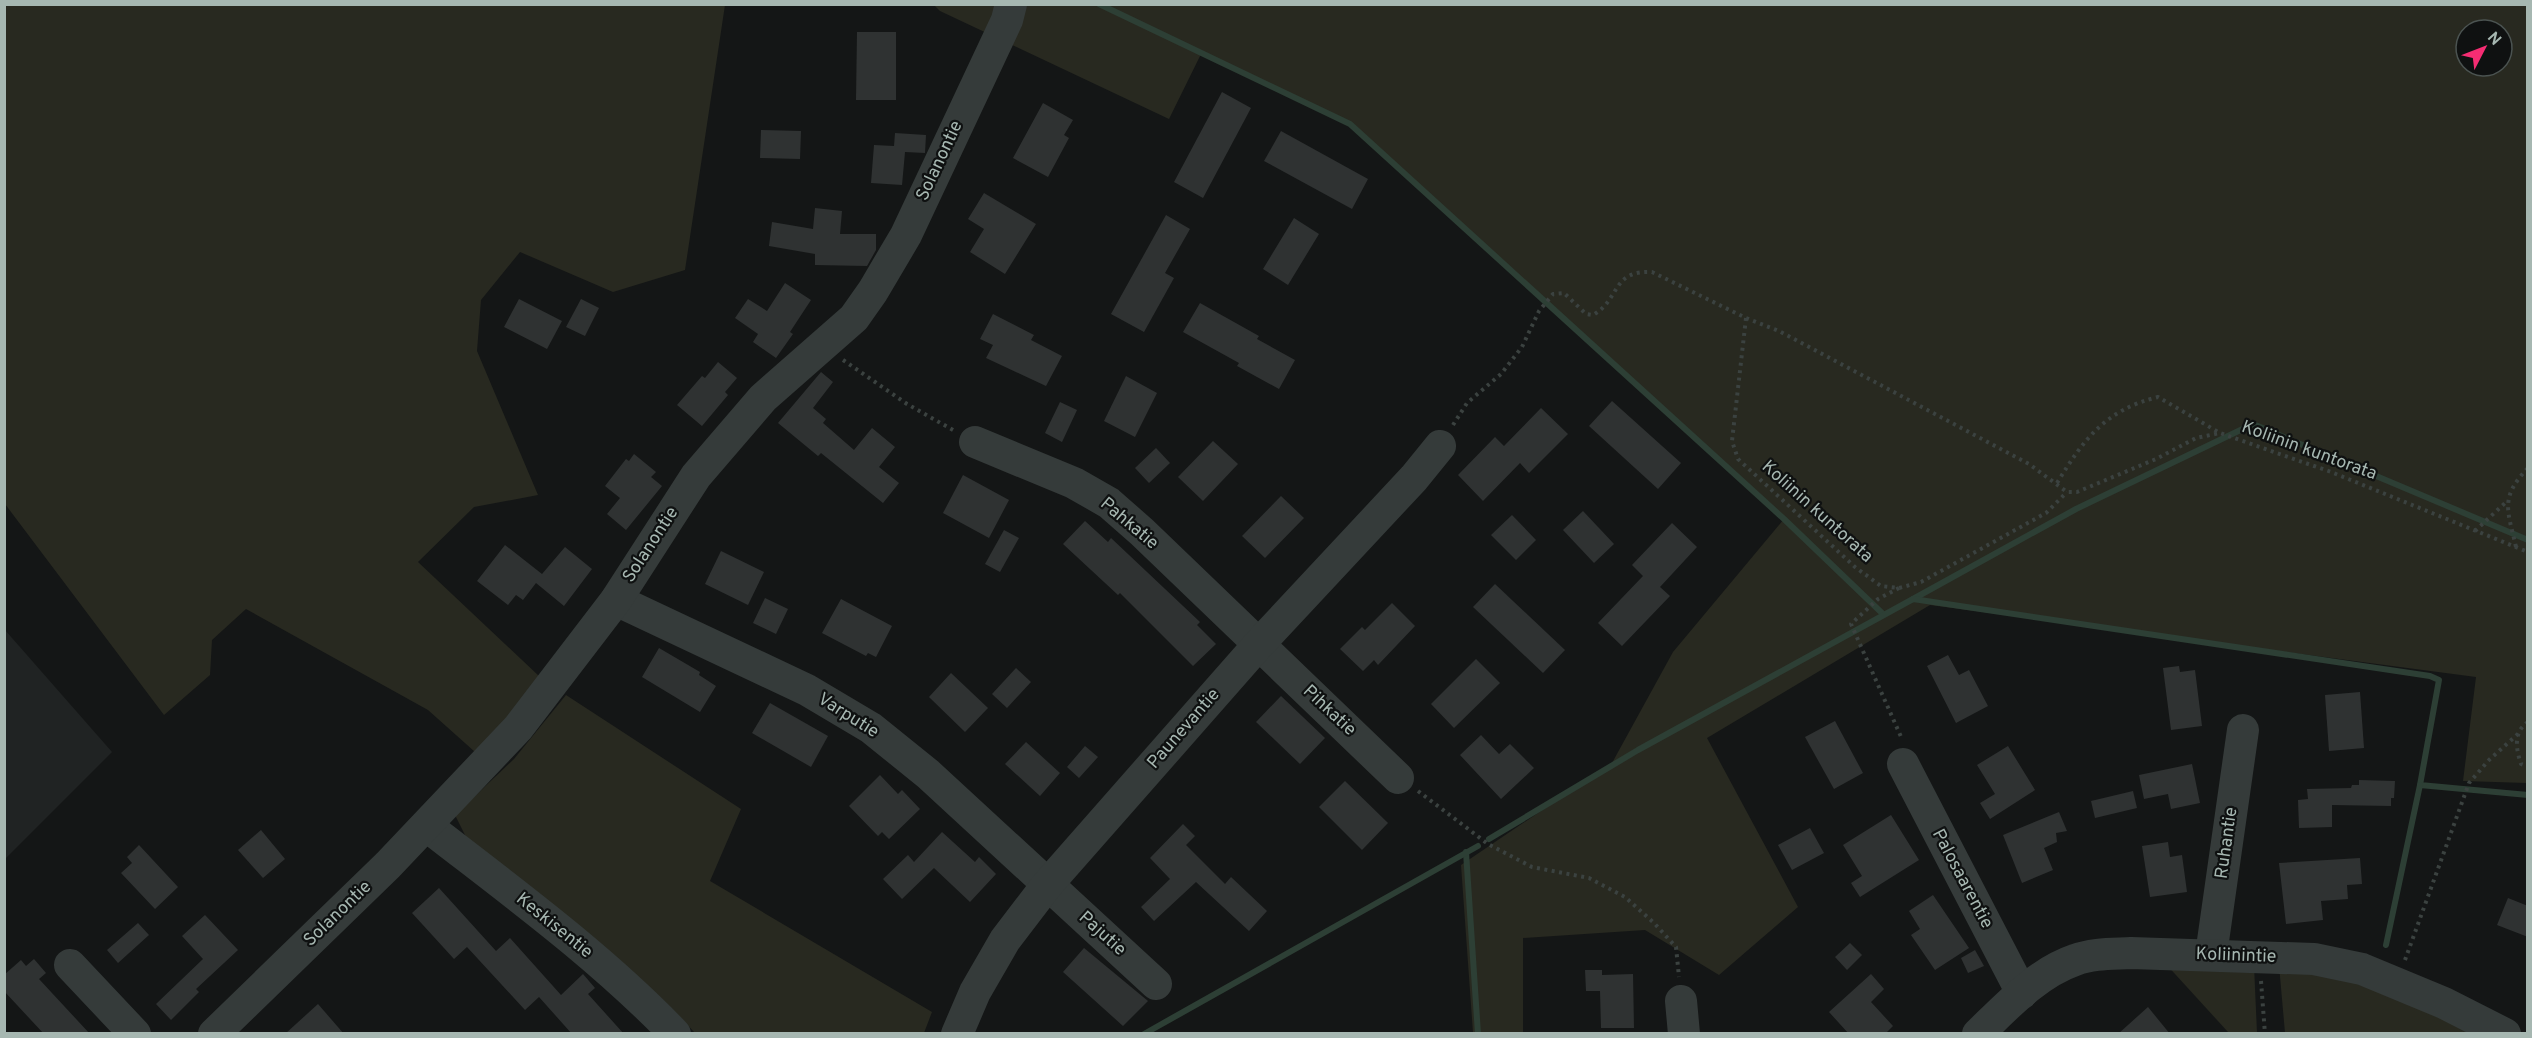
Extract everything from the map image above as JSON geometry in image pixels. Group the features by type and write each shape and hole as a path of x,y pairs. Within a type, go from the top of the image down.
{"street":[{"name":"Solanontie","path":"214,1034 427,826 518,728 615,600 696,476 763,398 854,318 906,235 1007,20 1011,4"},
{"name":"Pahkatie","path":"975,442 1074,483 1109,503 1259,644"},
{"name":"Paunevantie","path":"957,1034 975,992 1005,940 1047,885 1259,644 1414,478 1440,446"},
{"name":"Varputie","path":"615,600 807,690 871,728 928,774 1047,885"},
{"name":"Pihkatie","path":"1259,644 1398,778"},
{"name":"Ruhantie","path":"2211,955 2243,730"},
{"name":"Palosaarentie","path":"1903,764 2022,993"},
{"name":"Keskisentie","path":"427,826 569,936 675,1034"},
{"name":"Pajutie","path":"1047,885 1156,984"},
{"name":"Koliinintie","path":"1978,1034 2022,993 2050,971 2077,959 2122,954 2314,959 2362,969 2444,1003 2505,1034"},
{"path":"70,965 135,1034"},
{"path":"1681,1001 1684,1034"}],"path":[{"path":"1440,446 1467,403 1501,374 1522,347 1543,307 1553,294 1564,293 1586,314 1593,315 1601,310 1625,277 1635,271 1652,272 1746,318 1779,331 2029,464 2067,492 2046,513 1921,582 1899,588 1878,599 1852,620 1851,626 1855,636 1901,737 1903,764"},
{"name":"Koliinin kuntorata","path":"1746,318 1732,441 1738,459 1855,567 1881,585 1899,588"},
{"path":"824,344 850,366 907,404 975,442"},
{"path":"2056,483 2093,430 2137,402 2158,397 2220,433"},
{"name":"Koliinin kuntorata","path":"2067,492 2077,492 2136,468 2196,438 2220,433 2331,472 2516,548"},
{"path":"2475,531 2506,502 2516,480 2528,468"},
{"path":"2506,502 2516,548 2528,552"},
{"path":"2396,983 2413,943 2468,786 2489,760 2528,722"},
{"path":"2519,733 2516,749 2521,764 2528,767"},
{"path":"1398,778 1433,801 1488,844 1532,867 1589,878 1625,897 1676,946 1681,1001"},
{"path":"2259,957 2265,1034"}],"shaded area":[{"path":"5,5 725,5 685,270 613,292 520,252 481,300 477,351 538,495 474,507 418,562 540,677 512,715 475,752 428,710 246,609 212,640 210,675 164,715 5,504"},
{"path":"934,5 2527,5 2527,783 2463,781 2476,677 1930,605 1707,738 1798,907 1719,975 1645,930 1523,938 1523,1033 1473,1033 1461,865 1612,763 1673,652 1784,519 1350,124 1202,52 1169,119 940,11"},
{"path":"5,630 112,752 5,859 4,858"},
{"path":"566,695 741,809 710,881 932,1012 924,1033 695,1033 677,1014 467,839 455,815 514,759"},
{"path":"2165,963 2254,965 2257,1033 2228,1032"},
{"path":"2279,965 2355,975 2480,1033 2285,1033"}],"building":[{"path":"857,32 896,32 896,100 856,100"},
{"path":"1222,92 1251,108 1203,198 1174,182"},
{"path":"1043,103 1073,120 1064,135 1069,138 1048,177 1013,158"},
{"path":"761,130 801,131 800,159 760,158"},
{"path":"1281,131 1368,179 1352,209 1264,161"},
{"path":"895,133 926,135 925,153 905,152 902,185 871,183 874,145 894,146"},
{"path":"984,193 1036,224 1005,274 970,252 984,229 968,219"},
{"path":"815,208 842,211 840,234 876,234 876,250 867,266 815,265 815,254 769,246 772,222 813,229"},
{"path":"1166,215 1190,229 1165,273 1174,278 1144,332 1111,314"},
{"path":"1294,218 1319,234 1288,285 1263,269"},
{"path":"785,283 811,300 790,332 793,334 776,358 753,342 758,334 735,318 748,299 767,311"},
{"path":"519,299 562,321 547,349 504,327"},
{"path":"581,299 599,308 585,336 566,327"},
{"path":"1200,303 1259,336 1257,339 1295,360 1279,389 1237,366 1239,363 1183,332"},
{"path":"993,314 1034,335 1031,340 1062,356 1046,386 986,358 993,345 980,339"},
{"path":"718,362 737,378 725,392 728,395 702,426 677,405 702,376 705,378"},
{"path":"821,372 833,382 813,408 826,419 823,423 854,450 872,428 895,447 879,467 899,483 883,503 821,453 818,456 778,423"},
{"path":"1126,376 1157,393 1135,437 1104,421"},
{"path":"1612,401 1681,463 1658,489 1589,426"},
{"path":"1060,402 1077,410 1062,442 1045,433"},
{"path":"1541,408 1568,434 1529,473 1520,463 1483,501 1458,475 1495,437 1504,446"},
{"path":"1213,441 1238,464 1203,501 1178,477"},
{"path":"1156,448 1170,463 1149,483 1135,468"},
{"path":"634,454 656,472 651,477 662,486 626,530 607,514 620,498 605,486 626,459 629,461"},
{"path":"963,475 1009,500 989,538 943,513"},
{"path":"1281,496 1304,518 1265,558 1242,536"},
{"path":"1583,511 1614,544 1594,563 1563,530"},
{"path":"1512,515 1536,540 1516,560 1491,535"},
{"path":"1085,521 1108,542 1111,538 1200,622 1197,625 1216,644 1193,666 1120,593 1118,595 1063,544"},
{"path":"1672,523 1697,547 1660,587 1670,596 1622,646 1598,623 1643,576 1632,565"},
{"path":"1004,530 1019,538 1000,572 985,564"},
{"path":"505,545 542,574 565,547 592,569 564,606 536,583 523,600 516,595 508,605 477,581"},
{"path":"721,551 764,572 748,605 705,584"},
{"path":"1495,584 1565,650 1543,673 1473,607"},
{"path":"765,598 788,609 776,634 753,623"},
{"path":"841,599 892,626 876,657 868,653 866,656 822,633"},
{"path":"1392,603 1415,626 1378,665 1374,660 1363,671 1340,649 1362,627 1365,630"},
{"path":"659,648 700,672 699,675 716,686 700,712 642,677"},
{"path":"1948,655 1959,675 1969,670 1988,706 1956,723 1927,666"},
{"path":"1476,659 1500,683 1454,728 1431,704"},
{"path":"2179,666 2180,672 2195,670 2202,726 2171,730 2163,668"},
{"path":"1016,668 1031,682 1007,708 992,694"},
{"path":"951,673 988,708 965,732 929,697"},
{"path":"2360,692 2364,748 2329,751 2325,695"},
{"path":"1281,696 1325,738 1300,764 1256,722"},
{"path":"770,703 828,736 811,767 752,733"},
{"path":"1835,721 1863,773 1834,789 1805,737"},
{"path":"1481,735 1499,754 1510,744 1534,768 1501,799 1460,755"},
{"path":"1026,742 1060,773 1040,796 1005,764"},
{"path":"1085,746 1098,757 1079,778 1067,767"},
{"path":"2008,746 2035,790 1990,819 1980,803 1995,794 1977,765"},
{"path":"2192,764 2200,803 2171,809 2168,794 2144,799 2139,775"},
{"path":"880,775 898,794 902,790 920,809 889,839 882,832 878,836 849,806"},
{"path":"2359,780 2395,781 2391,806 2332,805 2332,827 2299,828 2298,800 2308,799 2307,789 2351,788 2352,785 2359,785"},
{"path":"1345,781 1388,823 1362,850 1319,807"},
{"path":"2133,791 2137,808 2095,818 2091,801"},
{"path":"2059,812 2067,831 2056,833 2057,842 2044,848 2053,870 2022,883 2003,835"},
{"path":"1891,815 1919,860 1860,897 1851,883 1862,876 1843,845"},
{"path":"1183,824 1195,836 1186,845 1225,884 1231,877 1267,911 1249,931 1196,882 1154,921 1141,907 1170,879 1150,858"},
{"path":"1810,828 1824,853 1792,870 1778,845"},
{"path":"261,830 285,859 263,878 238,850"},
{"path":"942,832 975,862 979,857 996,874 970,902 934,868 902,899 883,879 908,855 914,862"},
{"path":"2168,842 2170,857 2182,855 2187,892 2150,897 2142,846"},
{"path":"139,845 178,887 155,909 121,873 132,863 127,857"},
{"path":"2360,858 2362,884 2347,885 2348,899 2321,901 2323,920 2286,924 2279,863"},
{"path":"439,888 496,951 510,938 561,995 583,974 595,988 588,994 624,1034 572,1034 539,997 525,1010 467,947 454,959 412,913"},
{"path":"1933,895 1969,948 1935,970 1911,935 1920,929 1909,911"},
{"path":"2508,898 2528,906 2528,937 2497,925"},
{"path":"205,915 238,950 196,989 199,992 171,1020 156,1004 203,959 182,936"},
{"path":"138,923 149,935 118,963 107,950"},
{"path":"1850,943 1862,955 1847,970 1835,957"},
{"path":"1084,948 1148,1001 1123,1026 1063,972"},
{"path":"1975,950 1984,966 1968,973 1961,958"},
{"path":"34,959 46,973 39,979 90,1034 44,1034 4,991 4,975 21,960 26,966"},
{"path":"1585,970 1602,970 1602,975 1633,974 1634,1028 1601,1028 1600,991 1586,991"},
{"path":"1871,974 1884,989 1871,1002 1893,1026 1885,1034 1849,1034 1829,1012"},
{"path":"318,1004 344,1034 285,1034"},
{"path":"2148,1007 2170,1034 2118,1034"}],"waterway":[{"path":"1099,4 1350,124 1784,519 1883,614"},
{"path":"1913,599 2076,509 2253,424 2528,540"},
{"path":"1489,839 1638,750 1913,599 2430,676 2439,680 2420,785 2528,795"},
{"path":"2386,945 2420,785"},
{"path":"1144,1034 1478,846"},
{"path":"1466,852 1478,1034"}]}
